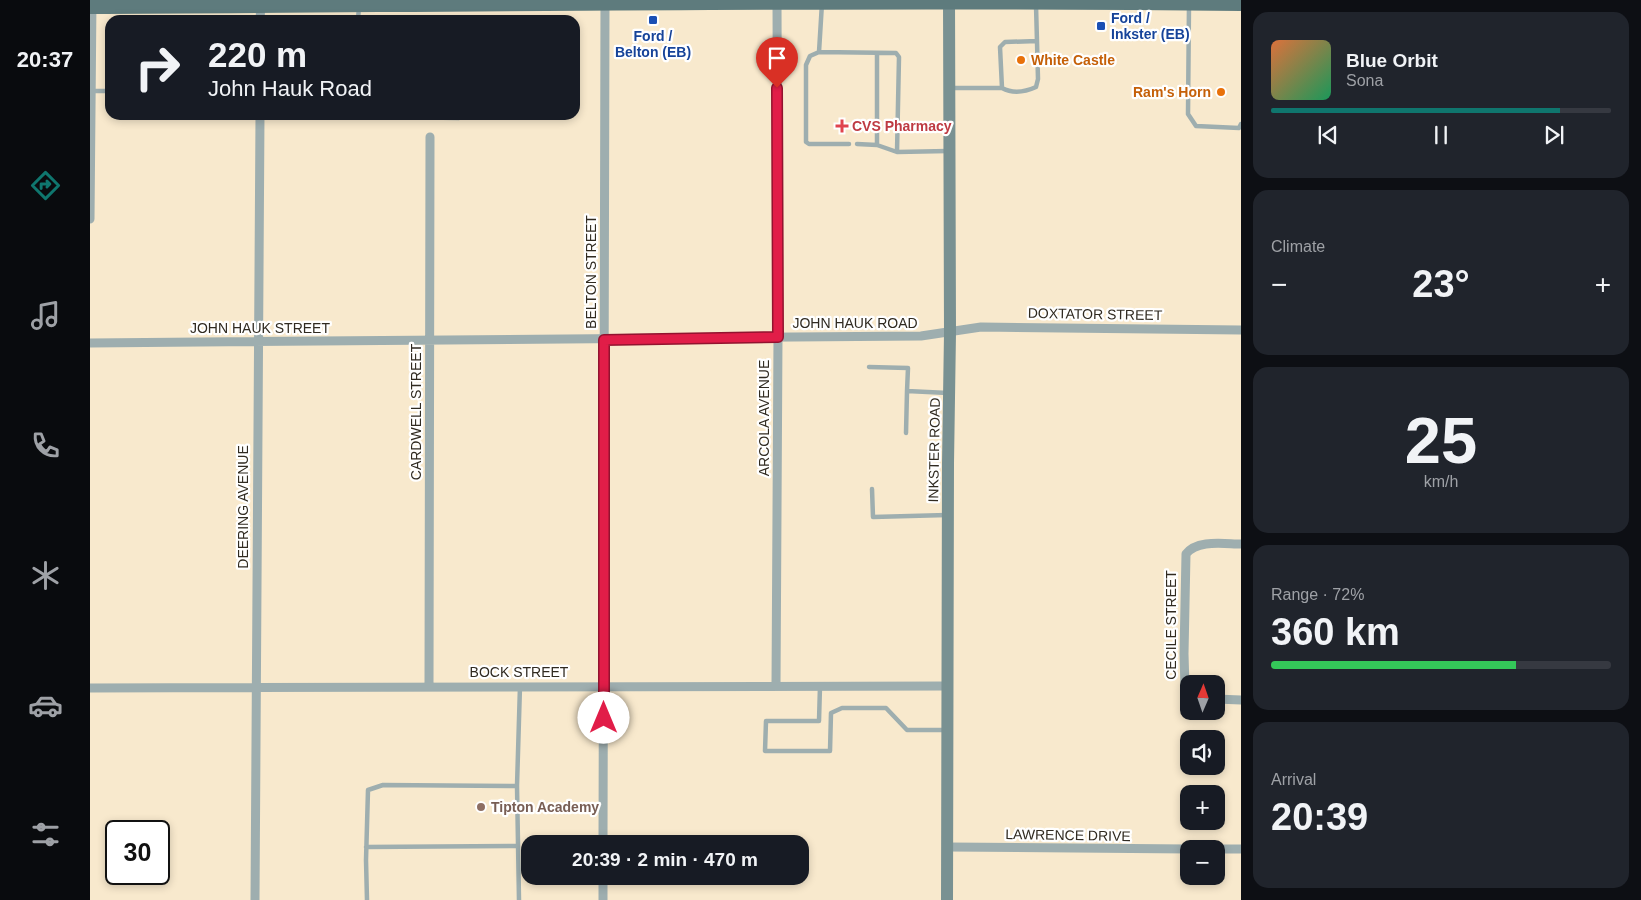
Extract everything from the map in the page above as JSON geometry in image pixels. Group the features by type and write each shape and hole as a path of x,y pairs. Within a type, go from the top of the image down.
{"main road":[{"path":"92,5 173,3 261,9 359,3 605,1 1042,1 1241,4"},
{"name":"INKSTER ROAD","path":"947,900 950,333 949,1"}],"street":[{"name":"BELTON STREET","path":"603,835 605,1"},
{"name":"ARCOLA AVENUE","path":"776,686 777,1"},
{"path":"90,219 92,5"},
{"name":"DEERING AVENUE","path":"255,900 260,120"},
{"name":"CARDWELL STREET","path":"429,686 430,137"},
{"name":"DOXTATOR STREET","path":"950,333 981,327 1241,330"},
{"name":"JOHN HAUK ROAD","path":"430,341 928,336 950,333"},
{"name":"JOHN HAUK STREET","path":"90,343 430,341"},
{"name":"CECILE STREET","path":"1184,675 1186,554 1190,548 1197,545 1241,544"},
{"name":"BOCK STREET","path":"90,688 948,686"},
{"path":"1225,699 1241,700"},
{"name":"LAWRENCE DRIVE","path":"948,847 1180,849"},
{"path":"1225,849 1241,849"},
{"path":"603,885 603,900"}],"lane":[{"path":"949,88 1002,88 1008,91 1025,92 1036,87 1038,79 1036,41 1042,1"},
{"path":"819,52 822,2"},
{"path":"1188,3 1188,114 1196,126 1239,128 1241,124"},
{"path":"1002,88 1000,82 1000,47 1005,42 1036,41"},
{"path":"848,144 809,144 806,142 806,65 810,56 819,52 896,52 899,57 897,152"},
{"path":"876,53 877,146"},
{"path":"91,91 105,91"},
{"path":"857,144 877,146 897,152 948,151"},
{"path":"869,367 908,368 906,433"},
{"path":"907,391 949,393"},
{"path":"872,490 873,516 948,515"},
{"path":"519,900 517,786 520,686"},
{"path":"819,721 820,686"},
{"path":"831,721 766,721 765,751 830,751 831,721 831,713 842,708 886,708 908,730 948,730"},
{"path":"367,900 368,790 384,785 517,786"},
{"path":"366,847 518,846"}],"place":[{"name":"Ford / Belton (EB)","path":"653,20"},
{"name":"Ford / Inkster (EB)","path":"1101,26"},
{"name":"White Castle","path":"1021,60"},
{"name":"Ram's Horn","path":"1221,92"},
{"name":"CVS Pharmacy","path":"842,126"},
{"name":"Tipton Academy","path":"481,807"}],"route":[{"path":"604,718 604,340 778,337 777,88"}]}
